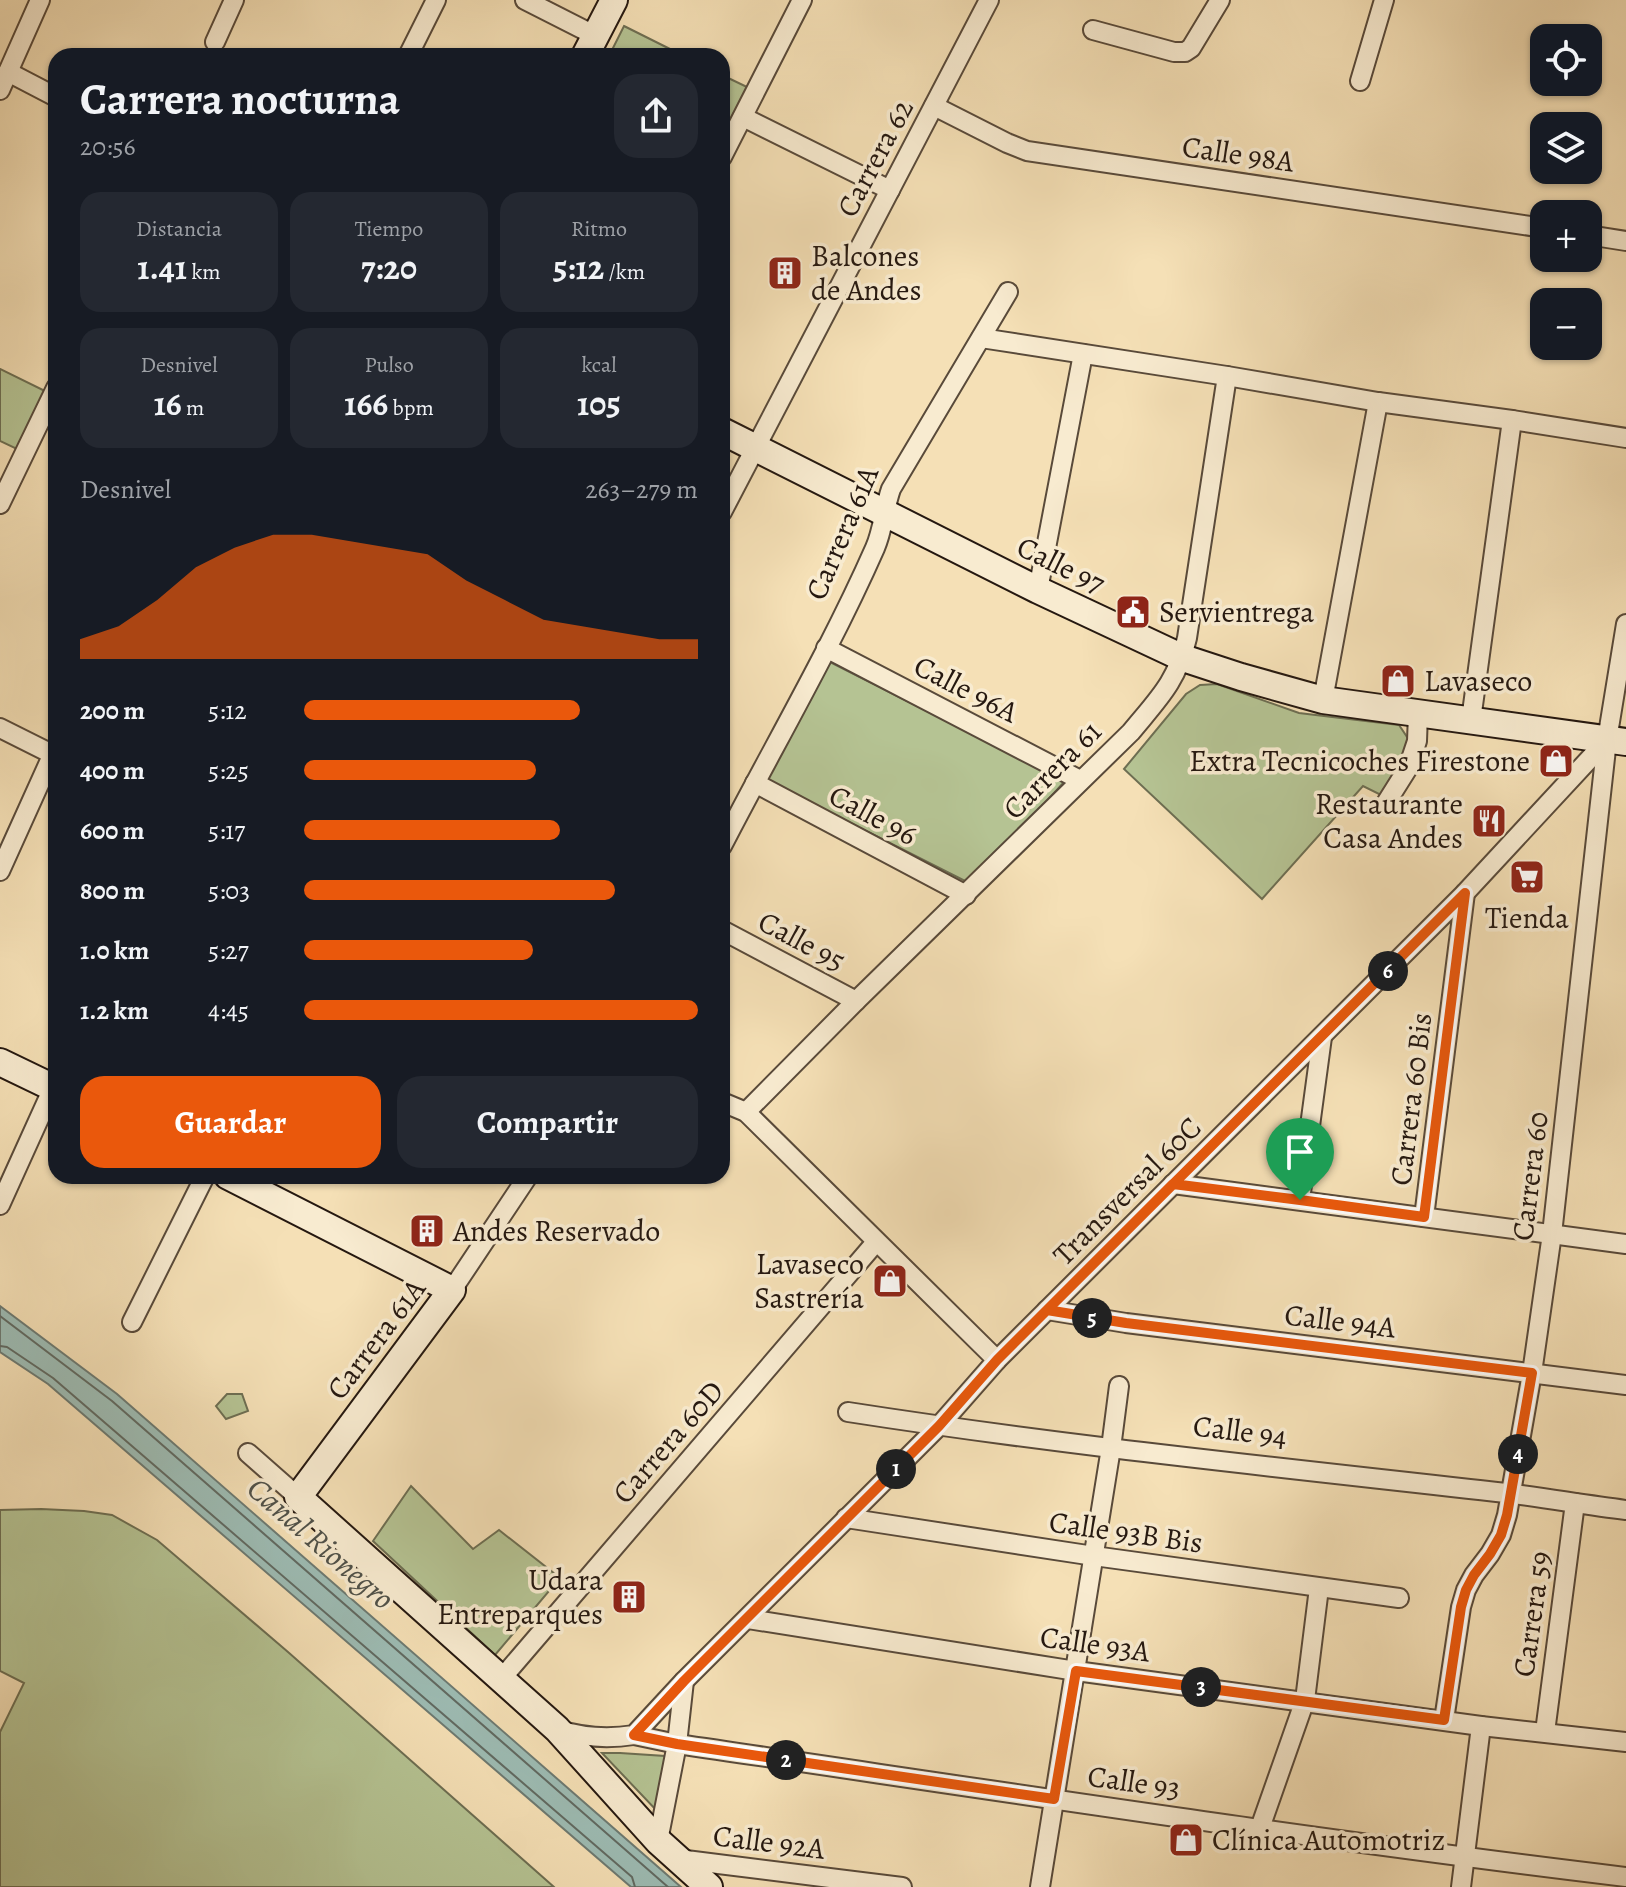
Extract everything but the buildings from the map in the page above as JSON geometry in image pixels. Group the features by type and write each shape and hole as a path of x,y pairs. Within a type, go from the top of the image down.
{"street":[{"path":"40,0 4,81 48,95"},
{"path":"215,42 234,0"},
{"path":"412,48 436,0"},
{"path":"525,0 591,46 614,0"},
{"path":"730,142 802,0"},
{"name":"Carrera 62","path":"730,496 989,0"},
{"path":"1093,30 1174,52 1185,52 1191,48 1220,0"},
{"path":"1360,81 1384,0"},
{"name":"Calle 98A","path":"934,106 1027,151 1530,226"},
{"path":"743,117 890,190"},
{"path":"1602,237 1626,241"},
{"name":"Carrera 61A","path":"730,831 877,545 891,489 1008,292"},
{"path":"981,338 1378,402 1626,438"},
{"path":"1038,590 1083,354"},
{"name":"Carrera 61","path":"746,1112 1131,732 1171,684 1183,658 1227,376"},
{"path":"1323,700 1378,402"},
{"path":"0,504 48,405"},
{"path":"1471,720 1512,420"},
{"name":"Calle 97","path":"730,435 1038,590 1183,658 1323,700 1617,741"},
{"name":"Carrera 60","path":"1444,1720 1461,1607 1474,1575 1501,1535 1532,1373 1617,741 1626,624"},
{"name":"Calle 96A","path":"826,648 1080,780"},
{"path":"1386,803 1408,768 1417,741 1418,713"},
{"path":"0,728 48,750"},
{"name":"Transversal 60C","path":"634,1735 939,1426 997,1360 1617,741"},
{"path":"0,871 48,768"},
{"name":"Calle 96","path":"755,783 966,895"},
{"name":"Carrera 60 Bis","path":"1424,1217 1465,893"},
{"name":"Calle 95","path":"730,934 856,1001"},
{"path":"1300,1200 1322,1037"},
{"path":"0,1062 48,1083"},
{"path":"0,1205 48,1101"},
{"path":"730,1105 746,1112 997,1360"},
{"path":"132,1322 201,1184"},
{"path":"244,1184 452,1290"},
{"name":"Carrera 61A","path":"298,1497 452,1290 523,1184"},
{"path":"1173,1184 1626,1244"},
{"name":"Carrera 60D","path":"502,1678 876,1242"},
{"name":"Calle 94A","path":"1047,1310 1126,1323 1626,1385"},
{"path":"1040,1887 1119,1386"},
{"name":"Calle 94","path":"848,1412 1111,1448 1626,1510"},
{"path":"248,1453 557,1729 658,1841 709,1887"},
{"name":"Carrera 59","path":"1545,1732 1575,1503"},
{"name":"Calle 93B Bis","path":"846,1518 1399,1598"},
{"path":"1260,1828 1305,1700 1319,1588"},
{"name":"Calle 93A","path":"748,1619 1076,1671 1481,1726 1626,1742"},
{"path":"658,1841 677,1744 684,1681"},
{"path":"1461,1887 1481,1726"},
{"path":"557,1729 597,1738 634,1735"},
{"name":"Calle 93","path":"634,1735 677,1744 1465,1858 1626,1877"},
{"name":"Calle 92A","path":"678,1859 902,1887"}],"green space":[{"path":"624,26 668,48 613,48"},
{"path":"730,79 747,87 730,120"},
{"path":"0,369 47,392 19,450 0,441"},
{"path":"830,662 1065,781 971,884 765,780"},
{"path":"1217,684 1299,713 1399,725 1409,740 1399,771 1383,796 1363,786 1262,899 1124,769 1186,694 1200,685"},
{"path":"227,1394 242,1394 248,1411 226,1419 216,1406"},
{"path":"411,1486 473,1549 499,1530 560,1578 495,1655 373,1541"},
{"path":"41,1509 112,1515 157,1540 554,1887 0,1887 0,1732 24,1683 0,1671 0,1510"},
{"path":"602,1753 665,1756 658,1812"}],"water":[{"path":"0,1306 117,1394 681,1887 631,1887 48,1384 0,1352"}],"place":[{"name":"Balcones de Andes","path":"785,273"},
{"name":"Servientrega","path":"1133,612"},
{"name":"Lavaseco","path":"1398,681"},
{"name":"Extra Tecnicoches Firestone","path":"1556,761"},
{"name":"Restaurante Casa Andes","path":"1489,821"},
{"name":"Tienda","path":"1527,877"},
{"name":"Andes Reservado","path":"427,1231"},
{"name":"Lavaseco Sastrería","path":"890,1281"},
{"name":"Udara Entreparques","path":"629,1597"},
{"name":"Clínica Automotriz","path":"1186,1840"}],"route":[{"path":"1300,1200 1173,1184 997,1360 939,1426 634,1735 677,1744 1054,1799 1076,1671 1444,1720 1461,1607 1474,1575 1501,1535 1532,1373 1126,1323 1047,1310 1173,1184 1322,1037 1465,893 1424,1217 1300,1200"}],"water label":[{"name":"Canal Rionegro","path":"321,1543"}]}
